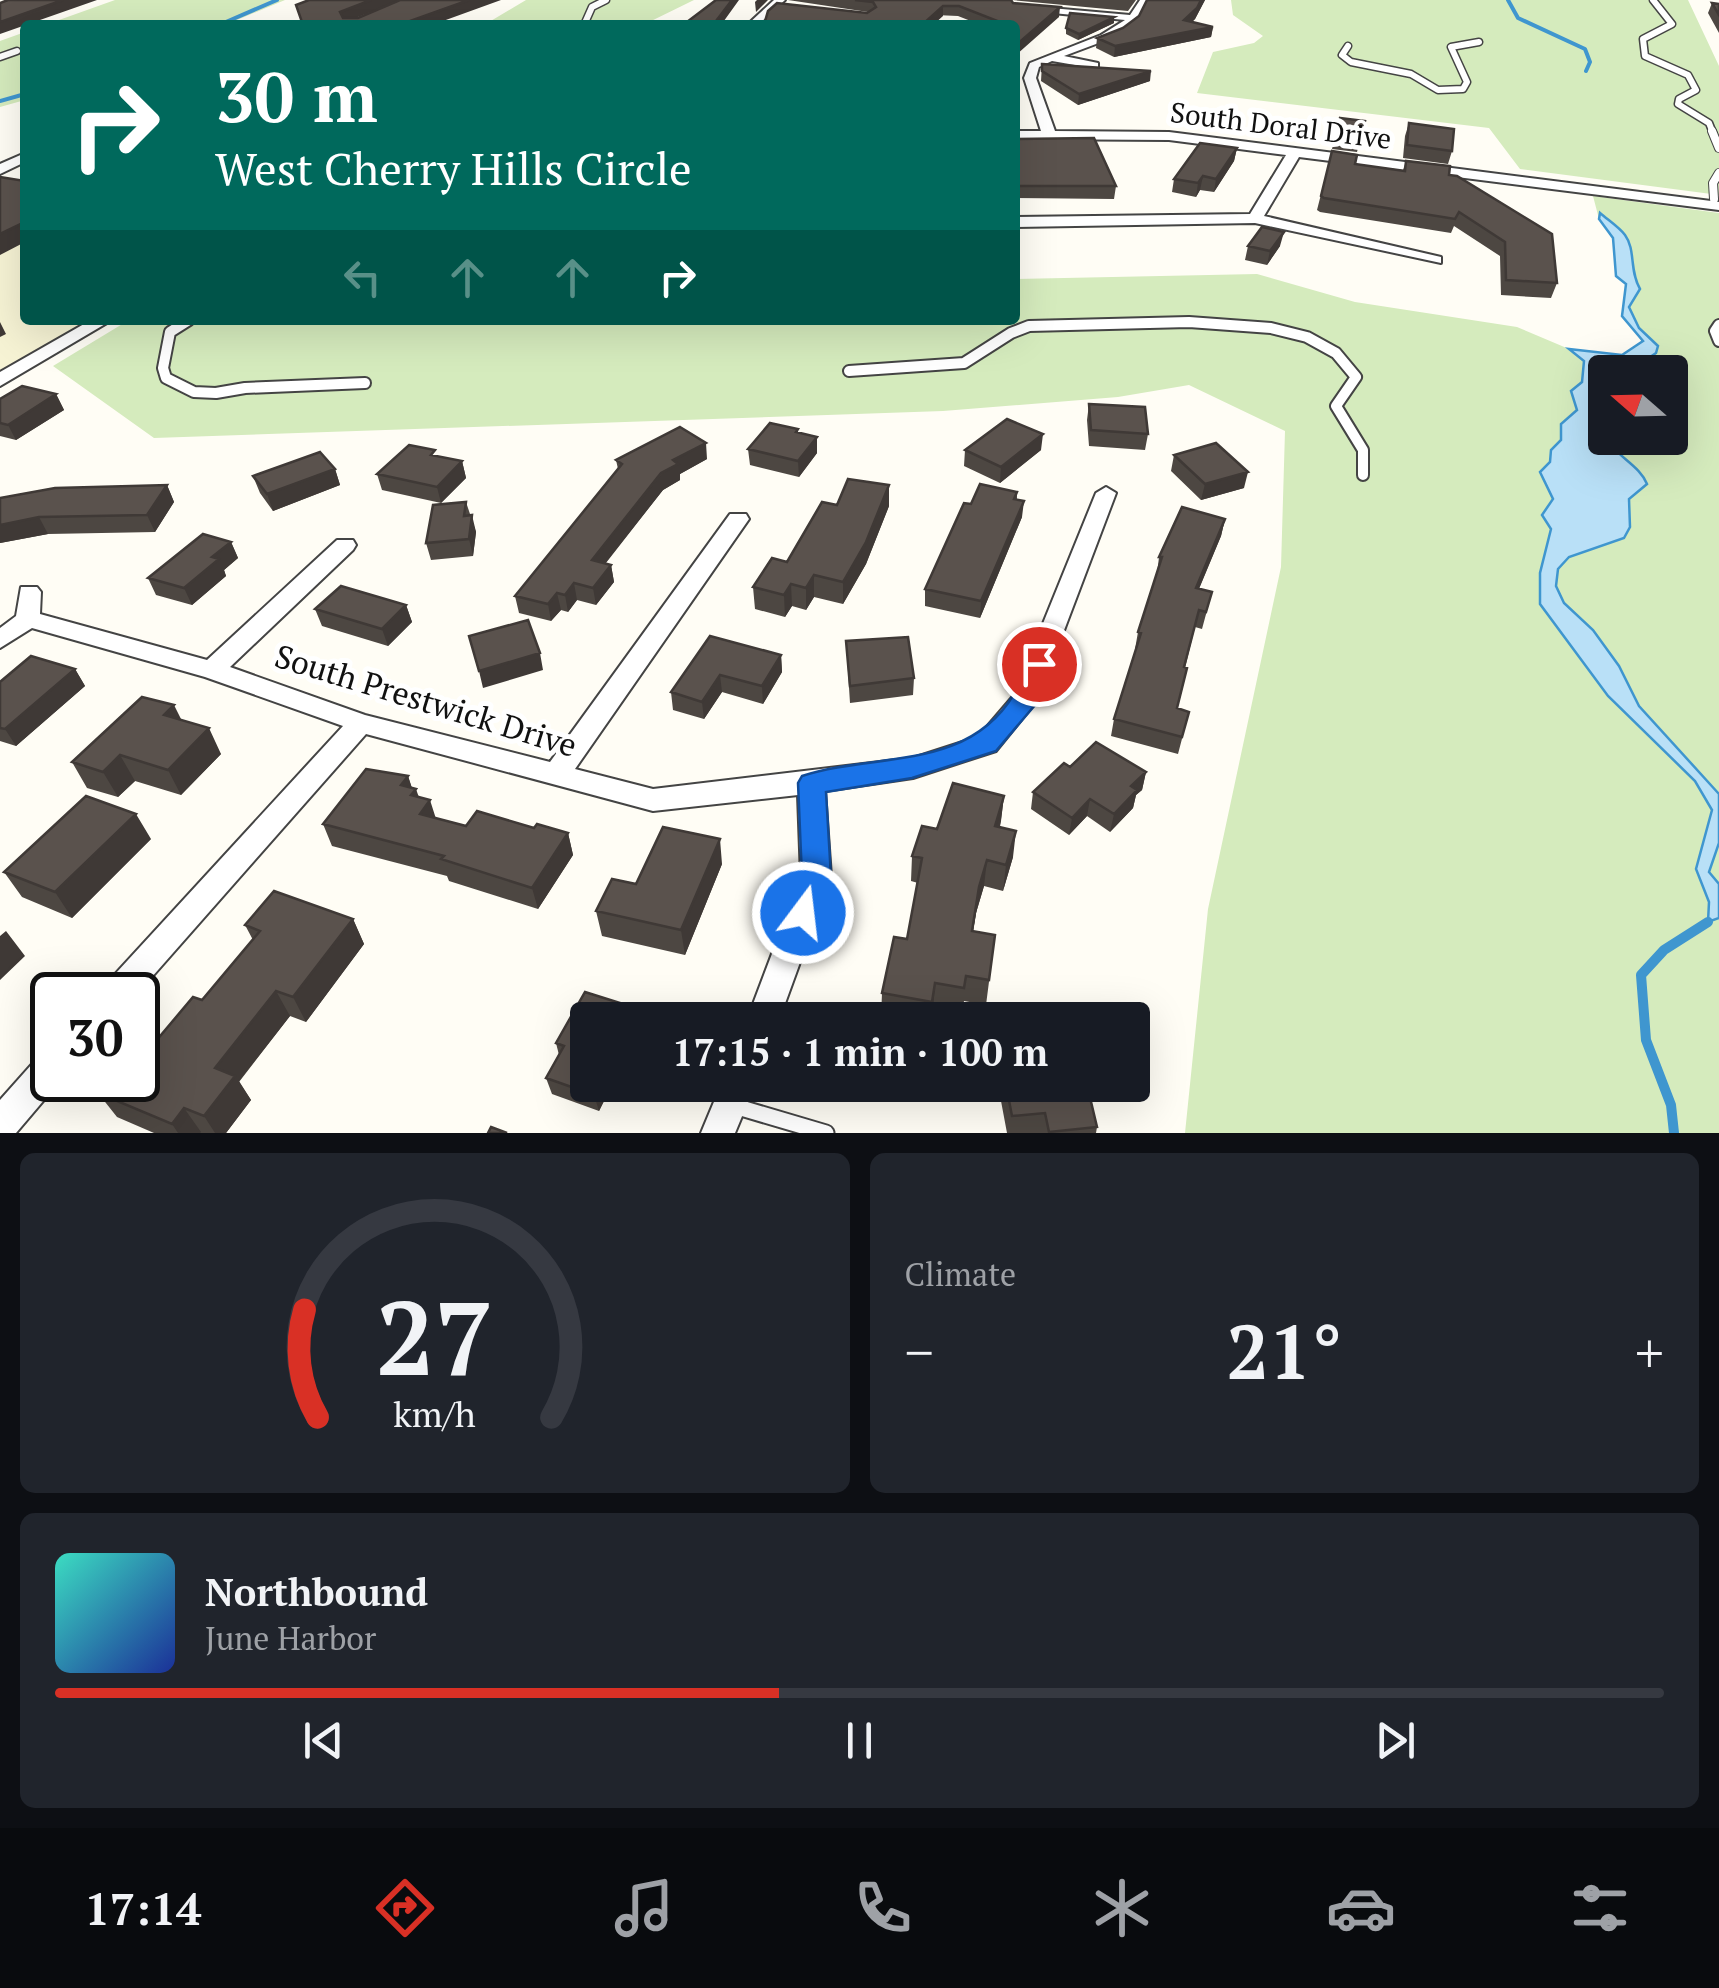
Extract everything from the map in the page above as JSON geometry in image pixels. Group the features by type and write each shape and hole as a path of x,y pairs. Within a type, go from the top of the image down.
{"street":[{"path":"1049,134 1030,78 1034,66 1049,56 1120,30 1145,0"},
{"path":"759,20 780,4"},
{"path":"1013,6 1133,18"},
{"path":"1049,56 1094,66"},
{"name":"South Doral Drive","path":"1020,134 1169,136 1718,207"},
{"path":"1254,218 1295,152"},
{"path":"1020,222 1254,218 1435,260"},
{"path":"0,380 93,325"},
{"name":"South Prestwick Drive","path":"0,640 28,606 361,723 653,800 812,783 912,768 986,744 1026,699 1106,494"},
{"path":"555,776 738,519"},
{"path":"212,670 345,545"},
{"path":"137,972 361,723"},
{"path":"770,1002 816,877 812,783"},
{"path":"0,1125 30,1091"}],"lane":[{"path":"586,20 592,7 606,0"},
{"path":"1653,0 1672,24 1643,38 1644,56 1688,75 1696,90 1679,98 1678,104 1709,124 1719,148"},
{"path":"1348,46 1342,54 1351,62 1412,74 1426,86 1449,92 1464,89 1466,82 1451,47 1478,42"},
{"path":"0,57 17,51"},
{"path":"1718,207 1713,184 1719,174"},
{"path":"849,371 893,363 966,363 982,356 1010,331 1030,326 1082,327 1164,320 1282,330 1319,344 1349,363 1356,378 1336,406 1338,418 1360,444 1363,475"},
{"path":"181,325 170,332 163,368 166,378 178,387 216,393 245,388 366,383"},
{"path":"1719,325 1715,332 1719,341"},
{"path":"729,1108 826,1133"}],"shaded area":[{"path":"20,215 20,325 79,325 0,371 0,225"}],"green space":[{"path":"115,0 285,0 237,20 59,20"},
{"path":"526,0 694,0 653,20 492,20"},
{"path":"1231,0 1688,0 1719,66 1719,195 1520,169 1489,128 1197,93 1213,52 1254,43 1263,36 1233,15"},
{"path":"20,34 20,101 0,107 0,41"},
{"path":"1593,196 1719,213 1719,1133 1185,1133 1208,909 1281,567 1285,431 1189,385 1118,397 943,411 154,438 53,366 121,325 1020,325 1020,279 1257,274 1355,302 1517,327 1569,349 1622,355 1643,341 1622,316 1626,284 1616,276 1613,238 1599,219"}],"water":[{"path":"1600,213 1628,241 1640,289 1629,307 1639,328 1658,346 1653,355 1622,355 1643,341 1622,316 1626,284 1616,276 1613,238 1599,219"},
{"path":"1569,349 1622,355 1588,355 1588,455 1621,455 1647,484 1629,499 1630,527 1624,538 1569,557 1558,569 1556,586 1564,603 1593,630 1619,666 1639,706 1719,794 1719,843 1709,872 1719,884 1719,918 1708,922 1709,902 1696,869 1712,810 1695,781 1608,696 1540,604 1540,573 1551,529 1542,515 1553,499 1540,472 1561,440 1561,424 1577,410 1571,391 1582,382 1584,361"}],"building":[{"path":"63,0 0,22 0,3"},
{"path":"309,0 371,0 340,12 343,18 358,18 400,0 469,0 413,20 301,20 296,5"},
{"path":"716,0 732,0 717,20 690,20"},
{"path":"855,0 1011,0 1060,7 1020,42 1020,20 995,20 959,6 943,6 928,20 765,20 777,3 867,13 876,7 873,2"},
{"path":"1147,0 1201,0 1184,20 1213,27 1115,46 1097,38 1123,28 1139,16"},
{"path":"1070,13 1114,17 1079,34 1066,28"},
{"path":"1042,64 1151,71 1079,94 1042,71"},
{"path":"1340,118 1365,121 1361,139 1336,136"},
{"path":"1409,123 1454,129 1452,151 1407,145"},
{"path":"1094,138 1116,186 1020,186 1020,139"},
{"path":"1200,143 1237,148 1216,179 1203,176 1198,183 1174,179"},
{"path":"1332,151 1357,155 1355,164 1405,171 1406,161 1450,166 1449,175 1457,176 1552,234 1557,283 1506,280 1505,242 1459,212 1455,219 1324,198 1321,196"},
{"path":"0,177 20,180 20,224 0,234"},
{"path":"1262,227 1284,232 1270,251 1248,246"},
{"path":"22,386 56,394 8,425 0,423 0,399"},
{"path":"1089,404 1145,407 1148,434 1091,430"},
{"path":"1007,419 1043,434 1001,467 965,450"},
{"path":"770,423 817,437 798,461 748,449"},
{"path":"680,427 706,443 673,460 678,464 661,473 592,560 611,565 593,588 574,583 565,595 557,593 548,604 515,596 622,464 616,460"},
{"path":"1216,443 1248,472 1205,484 1174,455"},
{"path":"409,445 435,450 431,455 462,461 437,487 377,474"},
{"path":"320,452 335,469 267,494 253,476"},
{"path":"848,479 889,485 866,542 843,582 814,575 806,588 791,584 784,595 753,587 772,558 787,562 822,502 837,505"},
{"path":"980,484 1017,492 1014,499 1024,501 981,601 925,589 964,503 971,504"},
{"path":"167,485 147,515 39,517 0,525 0,498 55,488"},
{"path":"466,502 464,516 472,515 469,539 426,543 433,505"},
{"path":"1182,507 1225,519 1196,588 1212,592 1206,612 1199,610 1184,667 1187,668 1177,708 1189,712 1182,737 1114,719 1159,557"},
{"path":"203,534 231,542 212,557 219,559 184,588 148,578"},
{"path":"341,586 406,605 382,629 315,609"},
{"path":"528,620 540,653 479,671 469,636"},
{"path":"710,636 781,655 762,686 720,675 702,702 671,692"},
{"path":"908,637 914,678 850,686 846,641"},
{"path":"31,656 75,669 5,729 0,728 0,682"},
{"path":"142,697 174,705 164,715 209,728 168,770 120,755 103,772 72,762"},
{"path":"1096,742 1146,772 1131,786 1137,790 1114,814 1090,799 1072,818 1033,792 1064,763 1070,767"},
{"path":"366,769 408,776 401,785 416,789 411,795 430,800 420,814 466,826 477,811 534,828 537,824 568,833 532,888 441,859 444,856 323,824"},
{"path":"953,783 1004,796 995,826 1016,831 1006,865 987,860 979,887 972,931 995,935 989,980 966,976 964,988 935,983 932,1002 882,993 894,937 907,939 922,858 912,856 922,826 937,829"},
{"path":"86,796 136,814 55,892 4,872"},
{"path":"663,827 720,839 681,930 596,911 612,879 636,884"},
{"path":"274,891 353,919 293,997 276,991 215,1068 235,1076 204,1116 184,1108 172,1124 119,1102 160,1102 160,1036 193,997 202,1000 260,931 245,925"},
{"path":"585,992 617,1002 579,1002"},
{"path":"570,1018 570,1086 546,1078 564,1046 556,1043"},
{"path":"1009,1102 1091,1102 1097,1127 1049,1132 1045,1113 1012,1116"}],"waterway":[{"path":"231,20 277,0"},
{"path":"1508,0 1518,18 1585,49 1590,62 1586,71"},
{"path":"0,101 20,95"},
{"path":"1674,1133 1671,1105 1646,1040 1641,975 1664,950 1708,922"}],"route":[{"path":"803,913 816,877 812,783 912,768 986,744 1026,699 1039,664"}]}
